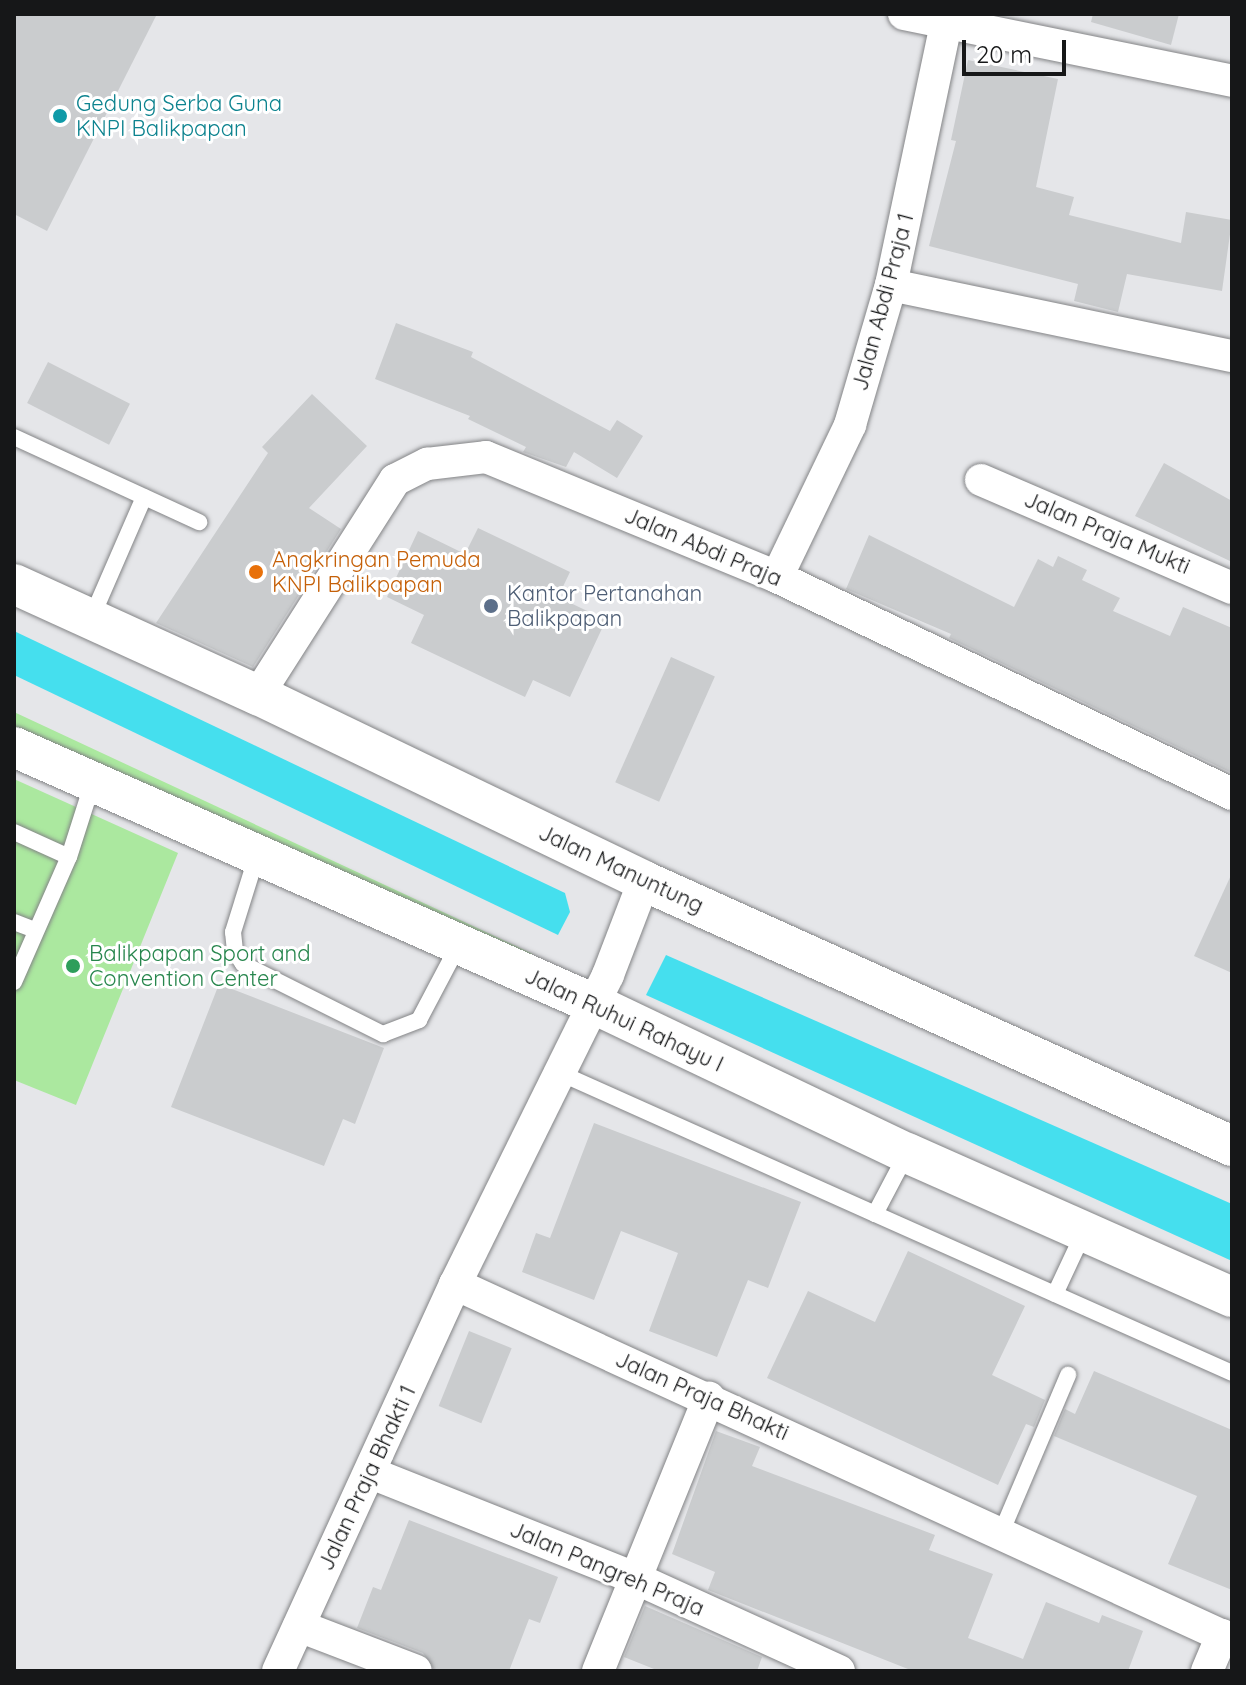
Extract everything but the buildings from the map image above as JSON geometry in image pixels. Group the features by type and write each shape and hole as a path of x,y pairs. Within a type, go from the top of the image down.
{"street":[{"path":"904,14 947,19 1232,81"},
{"name":"Jalan Abdi Praja 1","path":"777,577 850,425 891,285 947,19"},
{"path":"891,285 1232,356"},
{"name":"Jalan Abdi Praja","path":"258,695 395,480 427,464 486,457 777,577 1232,794"},
{"name":"Jalan Praja Mukti","path":"981,480 1232,588"},
{"name":"Jalan Manuntung","path":"14,584 258,695 639,898 1232,1146"},
{"name":"Jalan Ruhui Rahayu I","path":"14,747 258,853 458,946 601,990 907,1153 1085,1229 1232,1297"},
{"path":"455,1284 601,990 639,898"},
{"name":"Jalan Praja Bhakti","path":"455,1284 1227,1638"},
{"name":"Jalan Praja Bhakti 1","path":"278,1671 455,1284"},
{"path":"598,1671 709,1398"},
{"name":"Jalan Pangreh Praja","path":"371,1473 637,1579 798,1662 839,1671"},
{"path":"299,1626 416,1671"},
{"path":"1207,1671 1227,1638"}],"lane":[{"path":"14,437 199,522"},
{"path":"91,619 144,497"},
{"path":"14,982 69,857 93,782"},
{"path":"14,832 69,857"},
{"path":"258,853 233,932 235,952 243,964 383,1034 419,1020 458,946"},
{"path":"14,922 35,930"},
{"path":"560,1073 1232,1373"},
{"path":"875,1214 907,1153"},
{"path":"1055,1294 1085,1229"},
{"path":"1001,1533 1068,1375"}],"green space":[{"path":"14,712 532,954 521,979 14,743"},
{"name":"Balikpapan Sport and Convention Center","path":"14,779 178,853 76,1105 14,1080"}],"water":[{"path":"14,631 565,893 570,912 558,935 14,675"},
{"path":"666,955 1232,1204 1232,1261 646,995"}],"place":[{"name":"Gedung Serba Guna KNPI Balikpapan","path":"60,116"},
{"name":"Angkringan Pemuda KNPI Balikpapan","path":"256,572"},
{"name":"Kantor Pertanahan Balikpapan","path":"491,606"},
{"name":"Balikpapan Sport and Convention Center","path":"73,966"}]}
